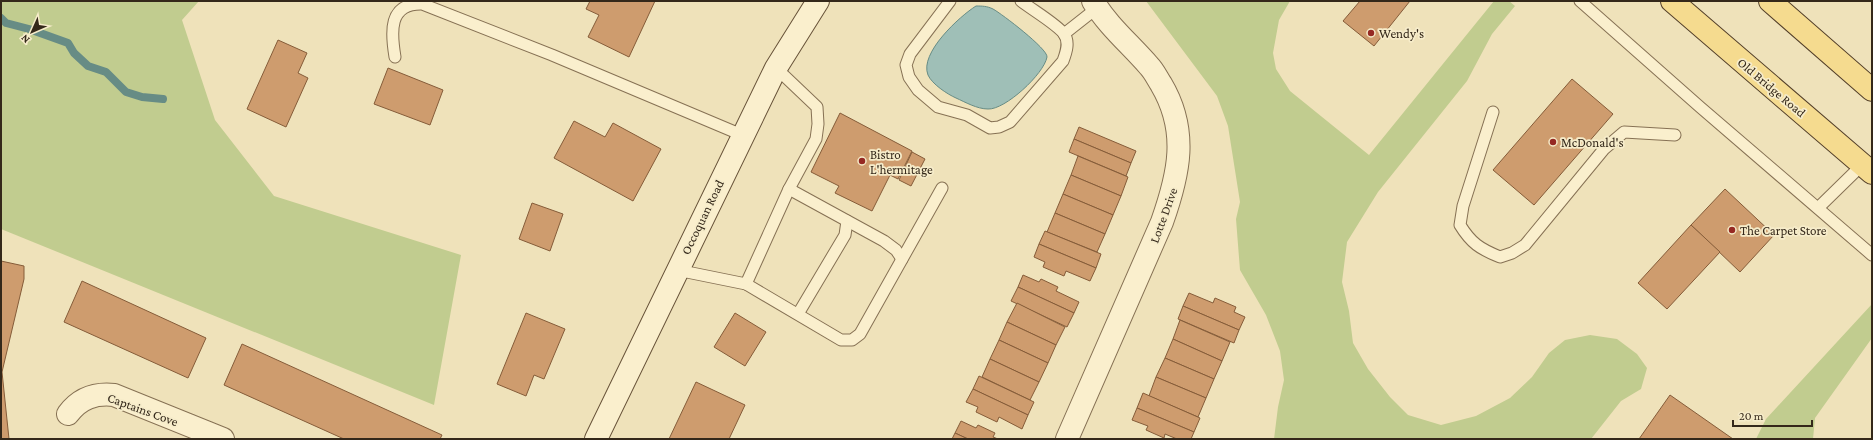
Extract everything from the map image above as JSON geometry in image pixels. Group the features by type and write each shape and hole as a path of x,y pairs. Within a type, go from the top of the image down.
{"main road":[{"name":"Old Bridge Road","path":"1672,1 1869,164"},
{"path":"1770,1 1872,90"}],"street":[{"name":"Occoquan Road","path":"596,439 742,135 776,68 818,1"},
{"name":"Lotte Drive","path":"1067,439 1162,222 1173,192 1178,166 1179,143 1177,123 1167,94 1150,67 1112,28 1095,5"},
{"name":"Captains Cove","path":"68,414 74,406 86,398 102,394 114,395 223,439"}],"lane":[{"path":"950,1 910,54 906,65 909,77 918,90 938,106 968,115 990,128 999,127 1010,122 1063,61 1067,44 1064,34 1021,1"},
{"path":"1580,1 1872,255"},
{"path":"395,57 391,34 396,15 402,8 413,3 422,4 552,55 742,135"},
{"path":"1064,34 1095,5"},
{"path":"746,284 789,189 816,139 818,124 817,107 776,68"},
{"path":"1493,112 1462,206 1460,224 1470,240 1485,251 1500,257 1512,253 1525,245 1604,149 1624,132 1675,135"},
{"path":"1818,208 1869,164"},
{"path":"677,270 746,284 841,340 847,341 856,338 942,188"},
{"path":"789,189 884,242 896,250 902,259"},
{"path":"798,314 845,235 847,221"}],"green space":[{"path":"1,1 199,1 182,20 215,120 274,196 461,255 434,405 1,229"},
{"path":"1146,1 1290,1 1279,20 1273,53 1276,69 1290,91 1369,155 1494,1 1509,1 1515,6 1492,34 1467,81 1378,192 1347,242 1342,282 1349,311 1353,343 1368,369 1390,397 1408,415 1441,425 1476,416 1510,398 1532,377 1549,353 1565,340 1590,335 1617,339 1637,354 1647,368 1641,389 1621,401 1591,439 1274,439 1278,407 1284,380 1280,351 1266,315 1240,270 1236,219 1240,202 1228,126 1217,96"},
{"path":"1872,304 1872,338 1815,418 1813,439 1756,439 1766,419"}],"water":[{"path":"976,6 991,8 1005,17 1033,40 1047,57 1039,72 1023,90 1004,104 995,108 980,108 952,96 936,85 928,75 927,66 929,56 935,46 951,26"}],"building":[{"path":"590,1 655,1 629,57 588,37 599,15 586,9"},
{"name":"Wendy's","path":"1360,1 1410,1 1374,46 1343,21"},
{"path":"278,40 307,53 298,73 308,78 286,127 247,109"},
{"path":"388,68 443,90 430,125 374,104"},
{"name":"McDonald's","path":"1572,79 1613,114 1534,205 1493,170"},
{"name":"Bistro L'hermitage","path":"840,113 912,151 898,179 890,175 872,211 835,193 839,186 811,172"},
{"path":"574,121 605,137 613,123 661,149 633,201 554,158"},
{"path":"1079,127 1136,151 1131,163 1074,139"},
{"path":"1074,139 1131,163 1126,176 1069,152"},
{"path":"912,152 925,159 911,186 899,180"},
{"path":"1078,156 1128,177 1121,196 1071,175"},
{"path":"1071,175 1121,196 1113,215 1063,194"},
{"name":"The Carpet Store","path":"1725,189 1774,235 1740,272 1691,225"},
{"path":"1063,194 1113,215 1105,234 1055,213"},
{"path":"532,203 563,214 550,251 519,239"},
{"path":"1055,213 1105,234 1097,252 1047,232"},
{"path":"1691,225 1720,252 1667,309 1638,283"},
{"path":"1045,231 1101,254 1096,268 1039,244"},
{"path":"1039,244 1096,268 1090,281 1066,271 1064,276 1043,267 1045,262 1034,257"},
{"path":"1,261 24,266 24,279 2,372 9,439 1,439"},
{"path":"1023,275 1039,282 1041,279 1058,287 1056,291 1079,302 1074,313 1018,287"},
{"path":"82,281 206,338 188,378 64,322"},
{"path":"1018,287 1074,313 1067,327 1011,301"},
{"path":"1189,293 1213,303 1215,298 1236,307 1234,312 1245,317 1239,330 1183,306"},
{"path":"1017,303 1065,327 1056,345 1007,322"},
{"path":"1183,306 1239,330 1234,343 1178,319"},
{"path":"526,313 565,329 544,379 534,375 526,396 497,384"},
{"path":"735,313 766,332 745,366 714,347"},
{"path":"1180,320 1230,342 1222,361 1173,339"},
{"path":"1007,322 1056,345 1048,363 999,340"},
{"path":"1173,339 1222,361 1214,379 1165,358"},
{"path":"999,340 1048,363 1039,382 990,359"},
{"path":"242,344 442,435 440,439 344,439 224,385"},
{"path":"1165,358 1214,379 1206,398 1156,377"},
{"path":"990,359 1039,382 1030,400 982,377"},
{"path":"979,376 1034,402 1028,415 973,389"},
{"path":"1156,377 1206,398 1198,417 1149,396"},
{"path":"696,382 745,405 729,439 669,439"},
{"path":"973,389 1028,415 1022,429 999,417 997,422 976,412 978,407 966,402"},
{"path":"1143,393 1200,418 1194,432 1137,408"},
{"path":"1670,395 1733,439 1639,439"},
{"path":"1137,408 1194,432 1191,439 1177,439 1165,434 1164,438 1146,430 1148,426 1132,420"},
{"path":"961,421 976,428 978,425 995,433 993,437 998,439 968,439 955,433"},
{"path":"955,433 968,439 952,439"}],"waterway":[{"path":"1,18 6,23 29,29 68,43 74,53 88,66 106,72 126,92 142,97 163,99"}],"place":[{"name":"Wendy's","path":"1371,33"},
{"name":"McDonald's","path":"1553,142"},
{"name":"Bistro L'hermitage","path":"862,161"},
{"name":"The Carpet Store","path":"1732,230"}]}
